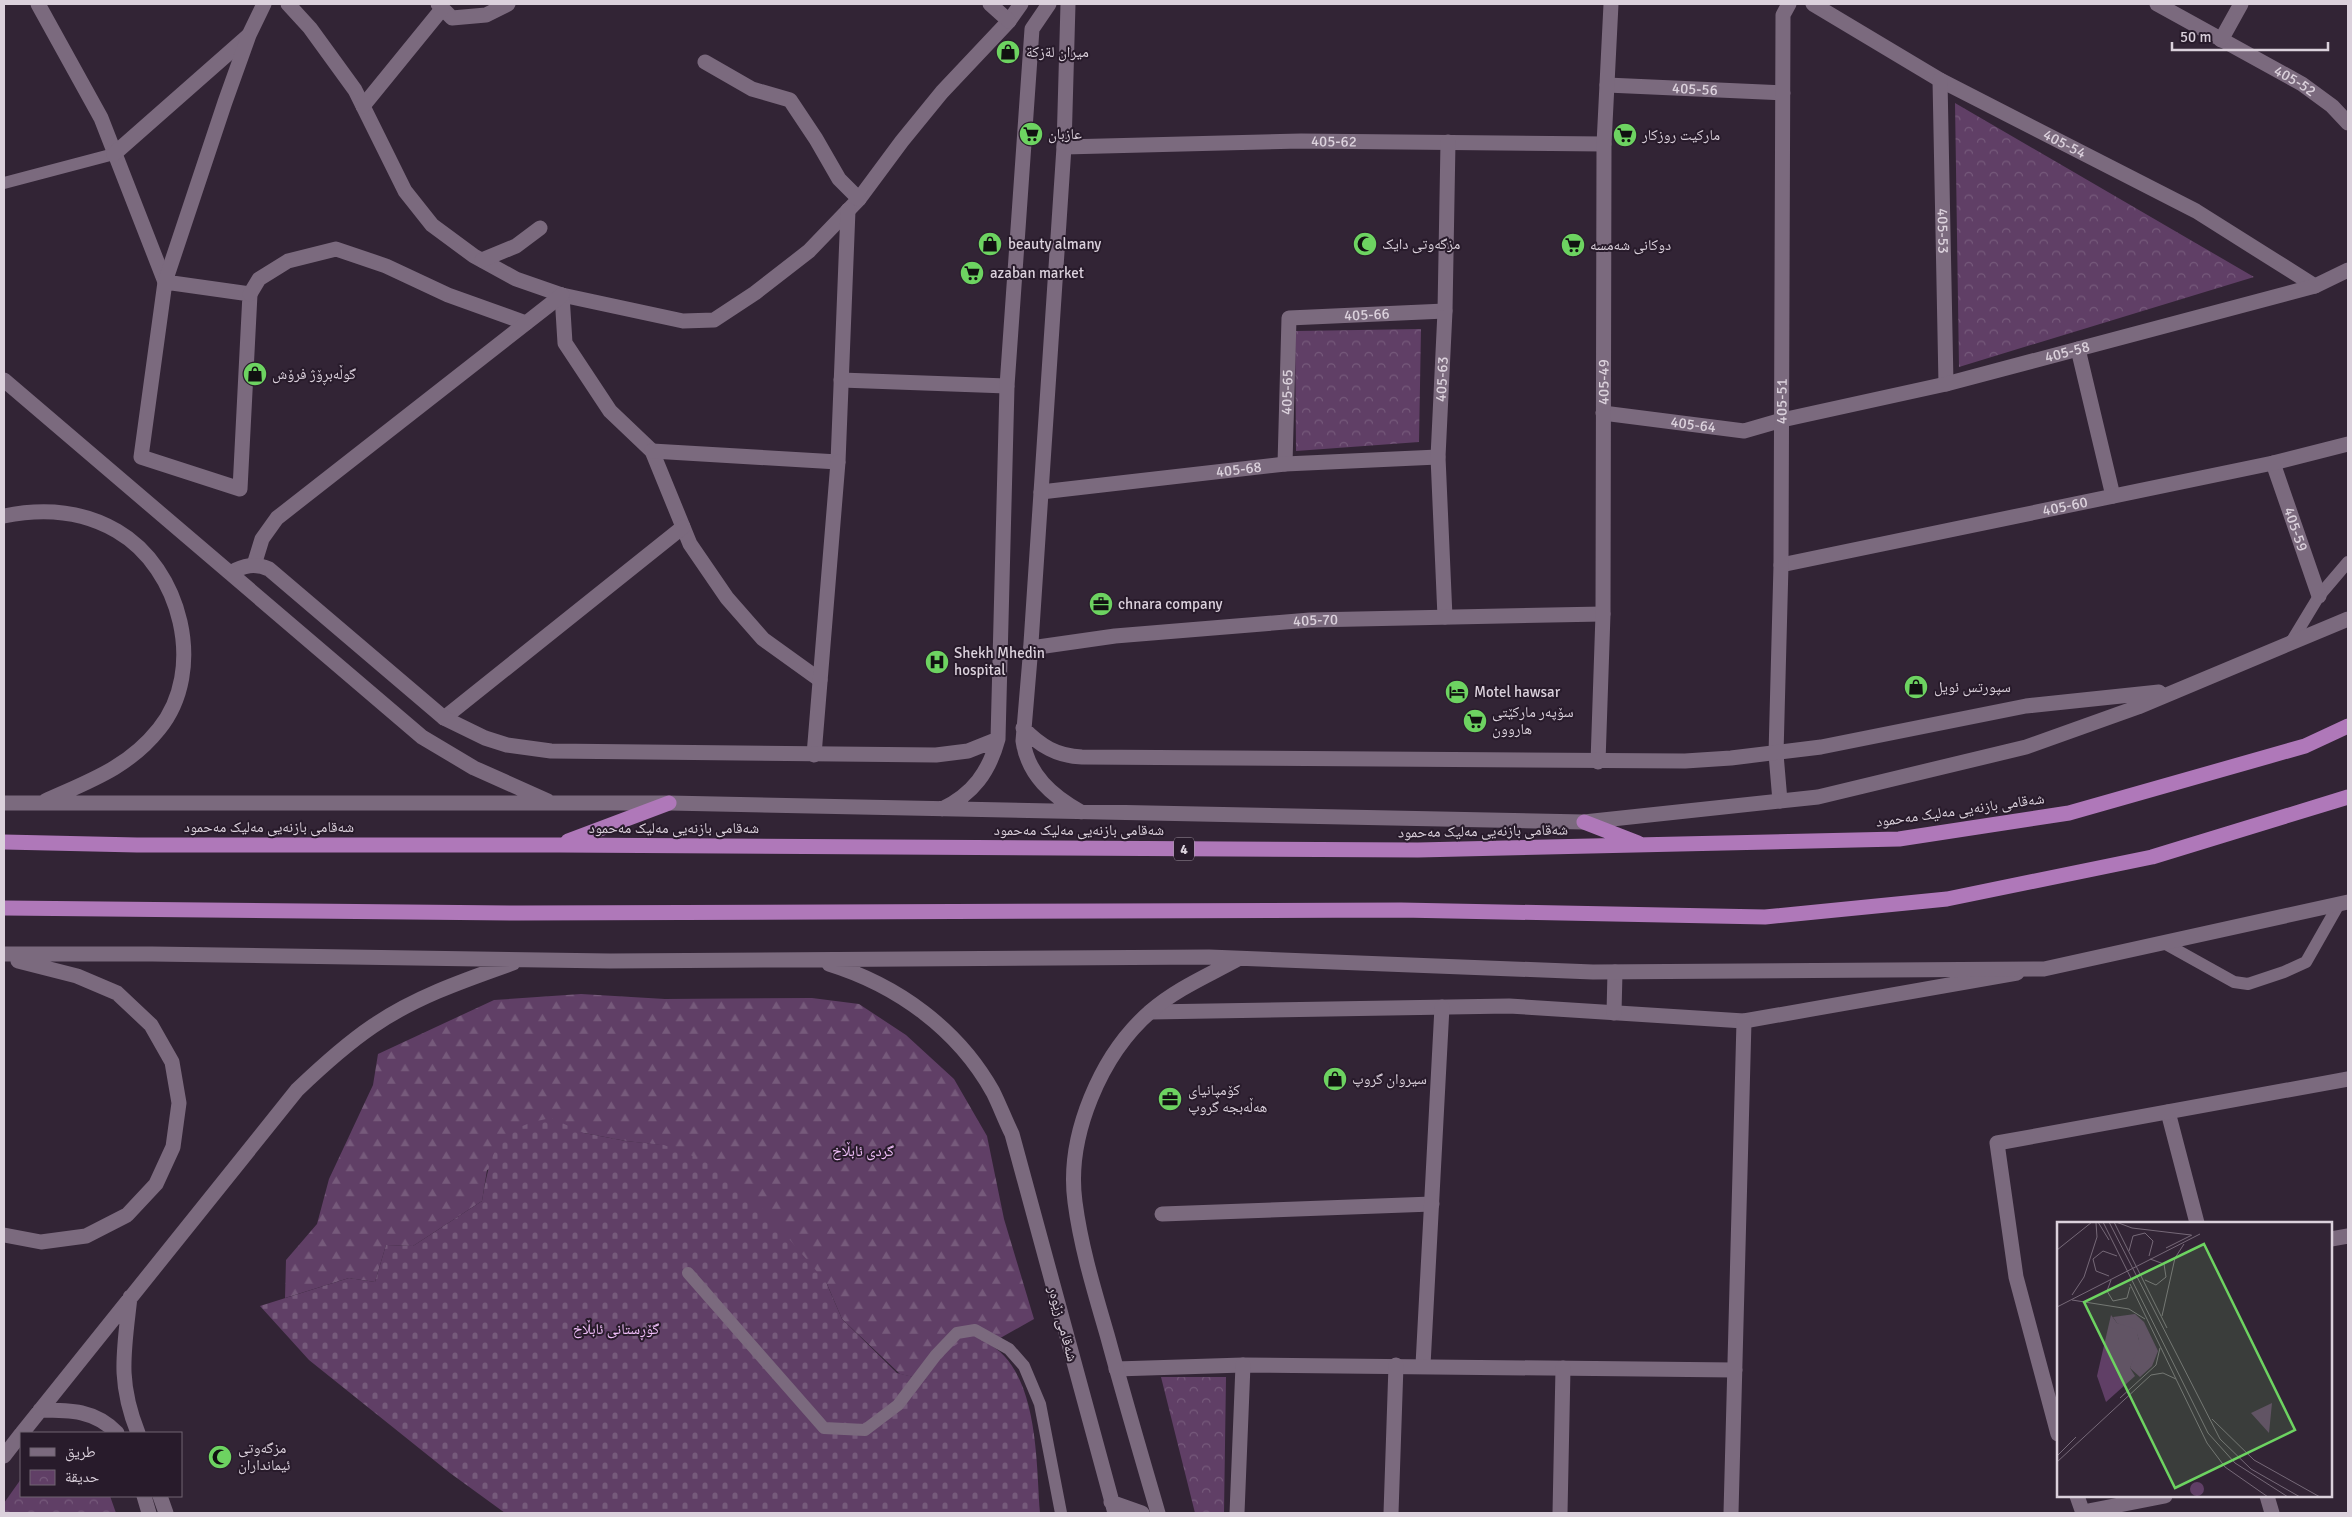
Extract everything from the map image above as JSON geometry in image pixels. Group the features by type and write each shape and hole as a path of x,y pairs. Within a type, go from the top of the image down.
{"highway":[{"name":"شەقامی بازنەیی مەلیک مەحمود","path":"4,842 138,845 559,845 1408,850 1899,839 2069,813 2305,746 2348,726"},
{"path":"4,908 519,913 1401,910 1766,917 1947,899 2152,857 2348,797"},
{"path":"559,845 669,803"},
{"path":"1584,822 1644,846"}],"street":[{"path":"38,4 101,118 164,282"},
{"path":"264,4 249,35 164,282 141,457 240,488 250,294 259,279 288,261 336,249 386,266 448,295 526,323"},
{"path":"288,4 310,28 354,90 405,191 432,225 482,260 516,278 562,295 682,321 714,320 755,293 809,251 854,204 942,92 1009,21 1022,4"},
{"path":"363,106 440,6 452,18 486,15 508,4"},
{"path":"990,4 1009,21"},
{"path":"942,809 956,802 979,782 988,769 998,739 1007,386 1032,29 1049,4"},
{"path":"1068,4 1064,147 1024,728 1024,753 1035,776 1057,797 1083,812"},
{"name":"405-49","path":"1598,762 1603,614 1604,144 1611,4"},
{"name":"405-51","path":"1780,801 1776,754 1781,566 1783,15 1789,4"},
{"name":"405-54","path":"1813,4 1940,80 2196,211 2315,286"},
{"name":"405-52","path":"2157,4 2302,84 2332,106 2348,123"},
{"path":"2222,40 2241,4"},
{"path":"114,154 249,35"},
{"path":"706,62 752,89 790,100 816,139 854,204 841,380 838,462 814,755"},
{"name":"405-53","path":"1940,80 1946,384"},
{"name":"405-56","path":"1607,85 1783,93"},
{"name":"405-62","path":"1064,147 1301,141 1604,144"},
{"name":"405-63","path":"1445,617 1438,457 1445,311 1448,142"},
{"path":"482,260 516,246 540,228"},
{"name":"405-58","path":"1782,420 1946,384 2315,286 2348,270"},
{"path":"164,282 250,294"},
{"path":"254,565 262,539 277,518 562,295"},
{"path":"562,295 565,343 610,411 652,451 690,544 727,598 763,639 820,680"},
{"name":"405-66","path":"1289,318 1445,311"},
{"name":"405-65","path":"1284,464 1289,318"},
{"path":"2078,349 2113,496"},
{"path":"4,380 422,737 474,768 554,803"},
{"path":"841,380 1007,386"},
{"name":"405-64","path":"1603,413 1744,431 1782,420"},
{"name":"405-60","path":"1781,566 2272,463 2348,444"},
{"path":"652,451 838,462"},
{"name":"405-68","path":"1041,492 1284,464 1438,457"},
{"name":"405-59","path":"2272,463 2319,596"},
{"path":"4,516 22,512 56,510 88,517 118,531 144,552 164,578 177,609 184,639 183,670 175,700 161,728 140,751 115,770 40,804"},
{"path":"444,718 683,527"},
{"path":"230,573 246,565 254,565 262,566 276,574 444,718 485,738 507,745 552,751 814,755 952,754 968,751 998,739"},
{"name":"405-70","path":"1031,648 1115,636 1310,620 1603,614"},
{"path":"4,803 669,803 1584,822 1818,797 2026,747 2138,707 2348,619"},
{"path":"1024,728 1039,744 1049,750 1060,754 1082,757 1598,762 1685,761 1776,754 1865,740 2033,705 2117,698 2181,689"},
{"path":"1150,1012 1509,1006 1744,1021 2044,969 2344,903"},
{"path":"4,954 152,954 524,960 1238,959 1469,969 1615,972 2044,969"},
{"path":"4,958 77,976 117,993 151,1025 172,1062 179,1103 173,1147 156,1184 127,1215 86,1236 41,1242 4,1235"},
{"name":"شەقامی زێوەر","path":"813,959 857,972 898,993 935,1020 967,1054 993,1092 1012,1134 1113,1508"},
{"path":"1158,1513 1083,1250 1074,1200 1075,1161 1081,1128 1092,1094 1108,1062 1131,1032 1150,1012 1168,998 1238,959"},
{"path":"23,1432 296,1090 334,1056 374,1025 418,1000 465,980 524,960"},
{"path":"1614,1012 1615,972"},
{"path":"1423,1365 1442,1007"},
{"path":"1731,1513 1744,1021"},
{"path":"2057,1430 2016,1277 1997,1143 2348,1079"},
{"path":"2168,1112 2196,1222"},
{"path":"1162,1214 1432,1204"},
{"path":"2332,1239 2348,1236"},
{"path":"130,1297 123,1375 125,1394 138,1432"},
{"path":"1116,1368 1243,1364 1735,1370"},
{"path":"1237,1513 1243,1364"},
{"path":"1391,1513 1396,1365"},
{"path":"1560,1513 1563,1368"},
{"path":"40,1410 71,1410 85,1413 99,1418 117,1432"},
{"path":"4,1456 20,1435"},
{"path":"144,1497 149,1513"},
{"path":"160,1497 166,1513"},
{"path":"2077,1497 2083,1513 2160,1497"},
{"path":"2267,1497 2272,1513"},
{"path":"1113,1508 1142,1513"}],"lane":[{"path":"4,183 114,154"},
{"path":"2290,644 2319,596 2348,562"},
{"path":"2164,943 2234,982 2248,984 2284,972 2306,962 2344,903"},
{"path":"688,1273 824,1428 865,1430 898,1405 936,1355 957,1332 975,1330 1008,1349 1024,1366 1040,1404 1061,1513"}],"green space":[{"path":"1955,103 2254,277 1959,367"},
{"path":"1421,329 1419,442 1296,451 1295,331"},
{"name":"گردی ئابڵاخ","path":"581,994 665,999 812,998 859,1004 906,1035 954,1079 987,1136 1004,1219 1034,1319 926,1380 900,1374 842,1319 827,1284 660,1145 584,1133 487,1170 482,1201 413,1246 386,1245 375,1282 349,1278 285,1298 286,1260 317,1224 329,1179 373,1085 378,1054 494,1000"},
{"name":"گۆڕستانی ئابڵاخ","path":"551,1118 584,1133 626,1141 664,1145 703,1160 766,1212 826,1282 842,1319 897,1373 926,1380 950,1349 966,1340 975,1339 985,1342 1003,1354 1016,1372 1025,1394 1031,1418 1035,1443 1040,1513 505,1513 450,1473 309,1360 260,1306 349,1278 375,1282 386,1245 413,1246 482,1201 489,1168 499,1144 507,1135 518,1128"},
{"path":"1161,1377 1226,1377 1224,1513 1195,1513"},
{"path":"20,1480 20,1497 110,1497 116,1513 4,1513 4,1503"}],"place":[{"name":"ميران لةزكة","path":"1008,52"},
{"name":"عازبان","path":"1031,134"},
{"name":"ماركيت روزكار","path":"1625,135"},
{"name":"beauty almany","path":"990,244"},
{"name":"مزگەوتی دایک","path":"1365,244"},
{"name":"دوکانی شەمسە","path":"1573,245"},
{"name":"azaban market","path":"972,273"},
{"name":"گوڵەبڕۆژ فرۆش","path":"255,374"},
{"name":"chnara company","path":"1101,604"},
{"name":"Shekh Mhedin hospital","path":"937,662"},
{"name":"سپورتس ئويل","path":"1916,687"},
{"name":"Motel hawsar","path":"1457,692"},
{"name":"سۆپەر ماركێتی هاروون","path":"1475,721"},
{"name":"سیروان گروپ","path":"1335,1079"},
{"name":"کۆمپانیای ھەڵەبجە گروپ","path":"1170,1099"},
{"name":"مزگەوتی ئیمانداران","path":"220,1457"}]}
